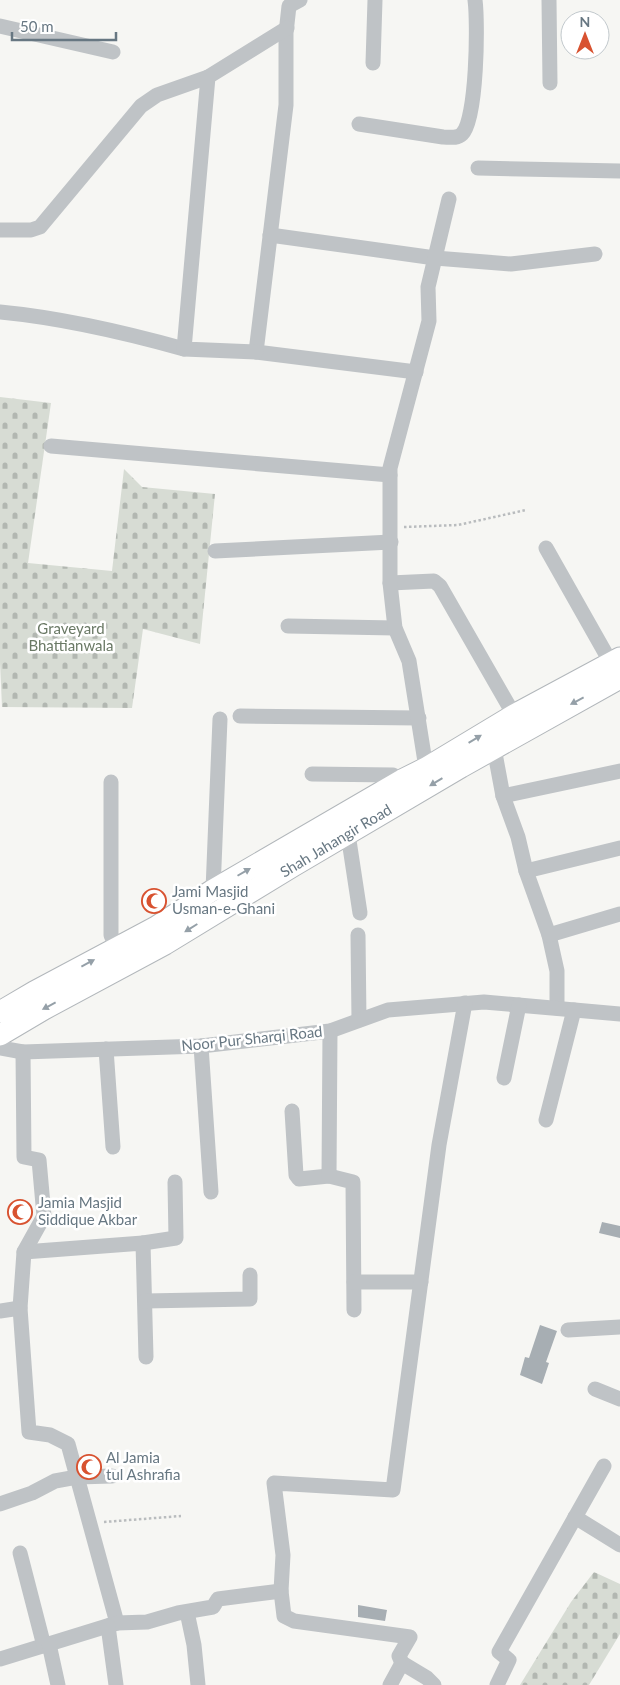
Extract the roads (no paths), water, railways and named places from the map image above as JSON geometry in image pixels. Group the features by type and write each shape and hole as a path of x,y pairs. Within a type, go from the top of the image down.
{"street":[{"path":"256,352 286,105 289,6 300,0"},
{"path":"373,63 375,0"},
{"path":"359,124 443,137 454,138 461,134 467,126 474,85 475,0"},
{"path":"549,0 550,83"},
{"path":"0,26 113,52"},
{"path":"0,230 31,230 40,227 141,106 157,95 208,77 287,28"},
{"path":"184,349 208,77"},
{"path":"478,168 620,171"},
{"path":"426,768 409,661 395,628 390,583 390,468 429,321 428,287 449,199"},
{"path":"270,235 435,258 511,264 595,254"},
{"path":"0,312 32,315 118,331 184,349 256,352 416,372"},
{"path":"51,446 390,476"},
{"path":"215,551 391,535"},
{"path":"546,548 617,667"},
{"path":"390,583 434,581 440,586 514,715"},
{"path":"288,626 395,628"},
{"name":"Shah Jahangir Road","path":"0,1012 156,927 213,890 402,780 426,768 514,715 617,667"},
{"name":"Shah Jahangir Road","path":"0,1035 44,1009 165,944 494,748 617,667"},
{"path":"240,716 419,718"},
{"path":"213,890 220,719"},
{"path":"494,748 502,796 518,837 526,871 549,935 557,972 557,1008"},
{"path":"502,796 620,771"},
{"path":"312,774 393,775 402,780"},
{"path":"111,782 111,935 117,948"},
{"path":"348,834 360,913"},
{"path":"526,871 620,848"},
{"path":"549,935 620,914"},
{"path":"358,935 359,1020"},
{"name":"Noor Pur Sharqi Road","path":"0,1048 23,1052 202,1046 330,1031 388,1010 484,1002 620,1014"},
{"path":"434,1685 402,1663 400,1656 410,1637 294,1621 284,1616 281,1591 283,1555 274,1482 393,1490 439,1145 466,1003"},
{"path":"504,1078 519,1005"},
{"path":"546,1120 574,1010"},
{"path":"329,1176 330,1031"},
{"path":"202,1046 211,1192"},
{"path":"106,1049 112,1147"},
{"path":"23,1052 24,1157 39,1160 44,1216 24,1252 20,1308 29,1432 50,1435 68,1444 90,1523 112,1625 116,1685"},
{"path":"292,1111 296,1175 299,1179 329,1176 353,1182 354,1310"},
{"path":"24,1252 144,1243 176,1238 175,1182"},
{"path":"144,1243 146,1357"},
{"path":"145,1301 250,1299 250,1275"},
{"path":"354,1282 421,1282"},
{"path":"0,1311 20,1308"},
{"path":"568,1330 620,1328"},
{"path":"595,1389 620,1399"},
{"path":"497,1685 509,1660 499,1652 604,1466"},
{"path":"0,1504 32,1493 55,1481 78,1477 112,1476"},
{"path":"575,1516 620,1545"},
{"path":"20,1553 58,1685"},
{"path":"0,1659 112,1625 147,1622 213,1607 218,1599 281,1591"},
{"path":"187,1612 194,1645 198,1685"},
{"path":"390,1685 402,1663"}],"place":[{"name":"Jami Masjid Usman-e-Ghani","path":"154,901"},
{"name":"Jamia Masjid Siddique Akbar","path":"20,1212"},
{"name":"Al Jamia tul Ashrafia","path":"89,1467"}],"park label":[{"name":"Graveyard Bhattianwala","path":"71,638"}]}
